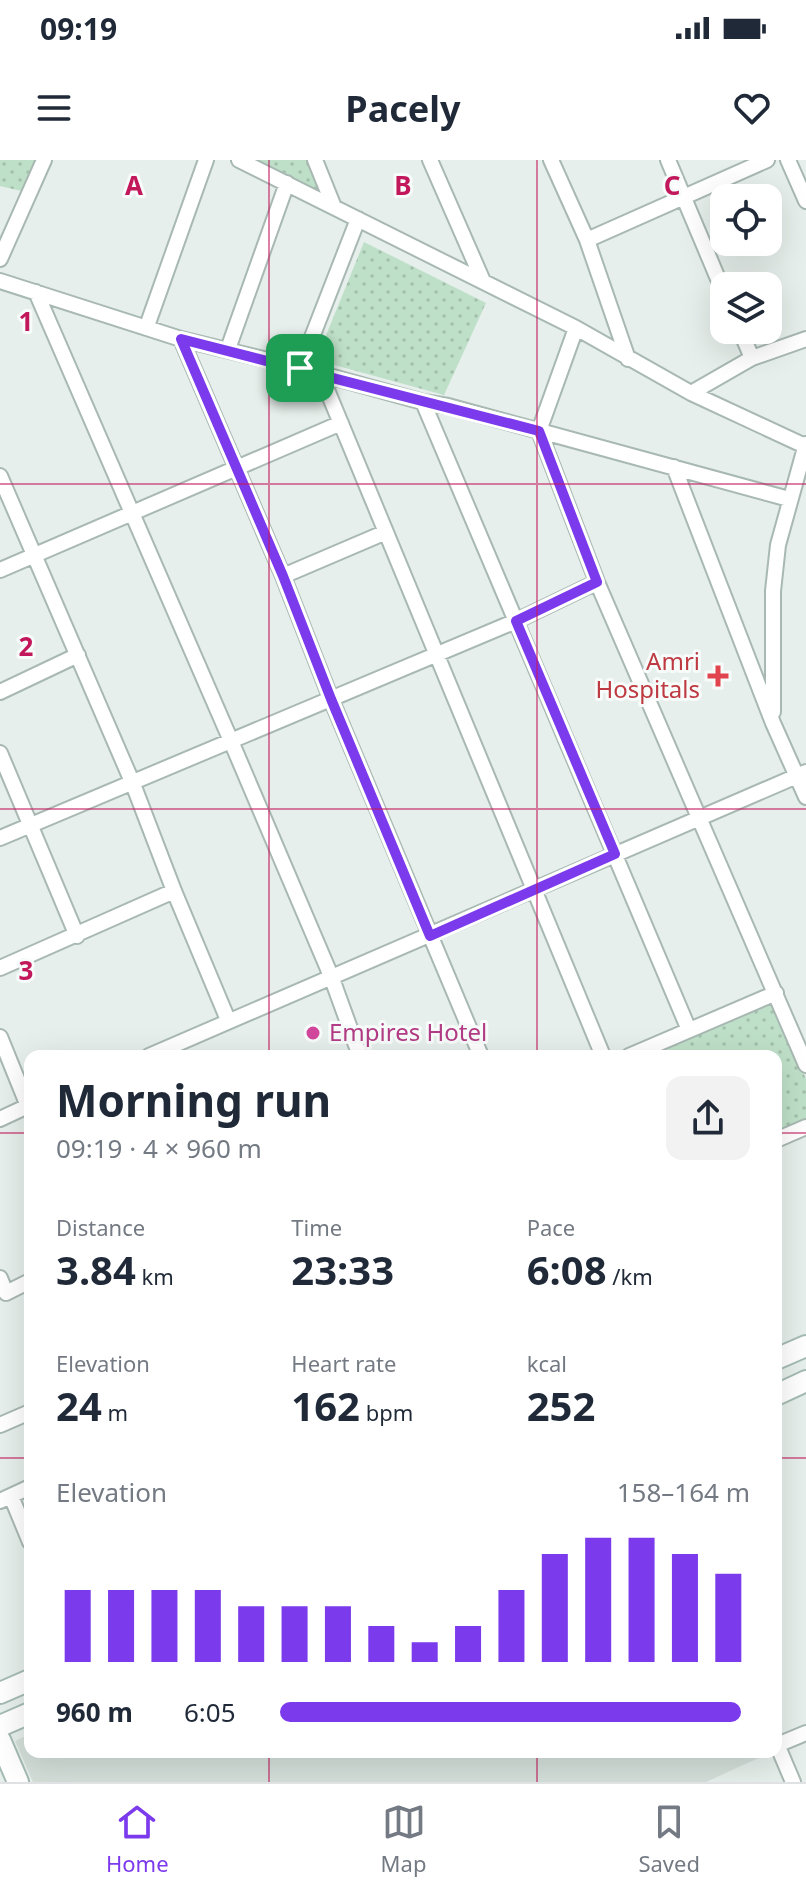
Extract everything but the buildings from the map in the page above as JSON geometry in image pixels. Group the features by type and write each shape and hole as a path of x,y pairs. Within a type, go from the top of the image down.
{"main road":[{"path":"782,1356 806,1346"},
{"path":"782,1392 806,1381"},
{"path":"0,1693 24,1683"},
{"path":"0,1726 24,1716"},
{"path":"0,1740 18,1782"}],"street":[{"path":"0,259 44,160"},
{"path":"147,326 206,160"},
{"path":"239,160 576,328 691,393 806,445 778,545 773,591 773,723"},
{"path":"315,160 334,207"},
{"path":"430,160 483,281"},
{"path":"551,160 587,240 628,359"},
{"path":"668,160 715,272"},
{"path":"587,240 767,160"},
{"path":"788,160 806,201"},
{"path":"228,349 287,183"},
{"path":"300,368 358,219"},
{"path":"0,281 181,339 448,406 789,499"},
{"path":"36,292 331,976 358,1050"},
{"path":"576,328 539,431 597,582 806,1065"},
{"path":"181,339 283,576 331,699 478,1050"},
{"path":"691,393 752,358 806,339"},
{"path":"746,344 752,358"},
{"path":"320,373 600,1050"},
{"path":"423,402 689,1030"},
{"path":"0,570 341,423"},
{"path":"674,467 773,723 802,774 806,797"},
{"path":"0,476 133,784 228,1020"},
{"path":"283,576 386,532"},
{"path":"0,838 516,621 597,582"},
{"path":"0,692 78,655"},
{"path":"0,753 77,936"},
{"path":"162,1050 802,774"},
{"path":"0,968 174,891"},
{"path":"643,1050 776,993"},
{"path":"0,1037 24,1093"},
{"path":"0,1119 24,1107"},
{"path":"782,1137 806,1127"},
{"path":"0,1278 6,1293 24,1284"},
{"path":"0,1425 24,1415"},
{"path":"6,1498 24,1531"},
{"path":"782,1742 806,1733"},
{"path":"782,1756 793,1782"}],"shaded area":[{"path":"24,1737 24,1758 758,1758 706,1782 33,1782 15,1741"}],"green space":[{"path":"0,160 44,160 30,193 0,186"},
{"path":"239,160 315,160 334,207"},
{"path":"364,242 486,303 444,395 316,360"},
{"path":"774,1001 806,1079 806,1119 782,1129 782,1050 659,1050"}],"place":[{"name":"Amri Hospitals","path":"718,676"},
{"name":"Empires Hotel","path":"313,1033"}],"route":[{"path":"181,339 300,368 539,431 597,582 516,621 615,854 430,936 283,576 181,339"}]}
